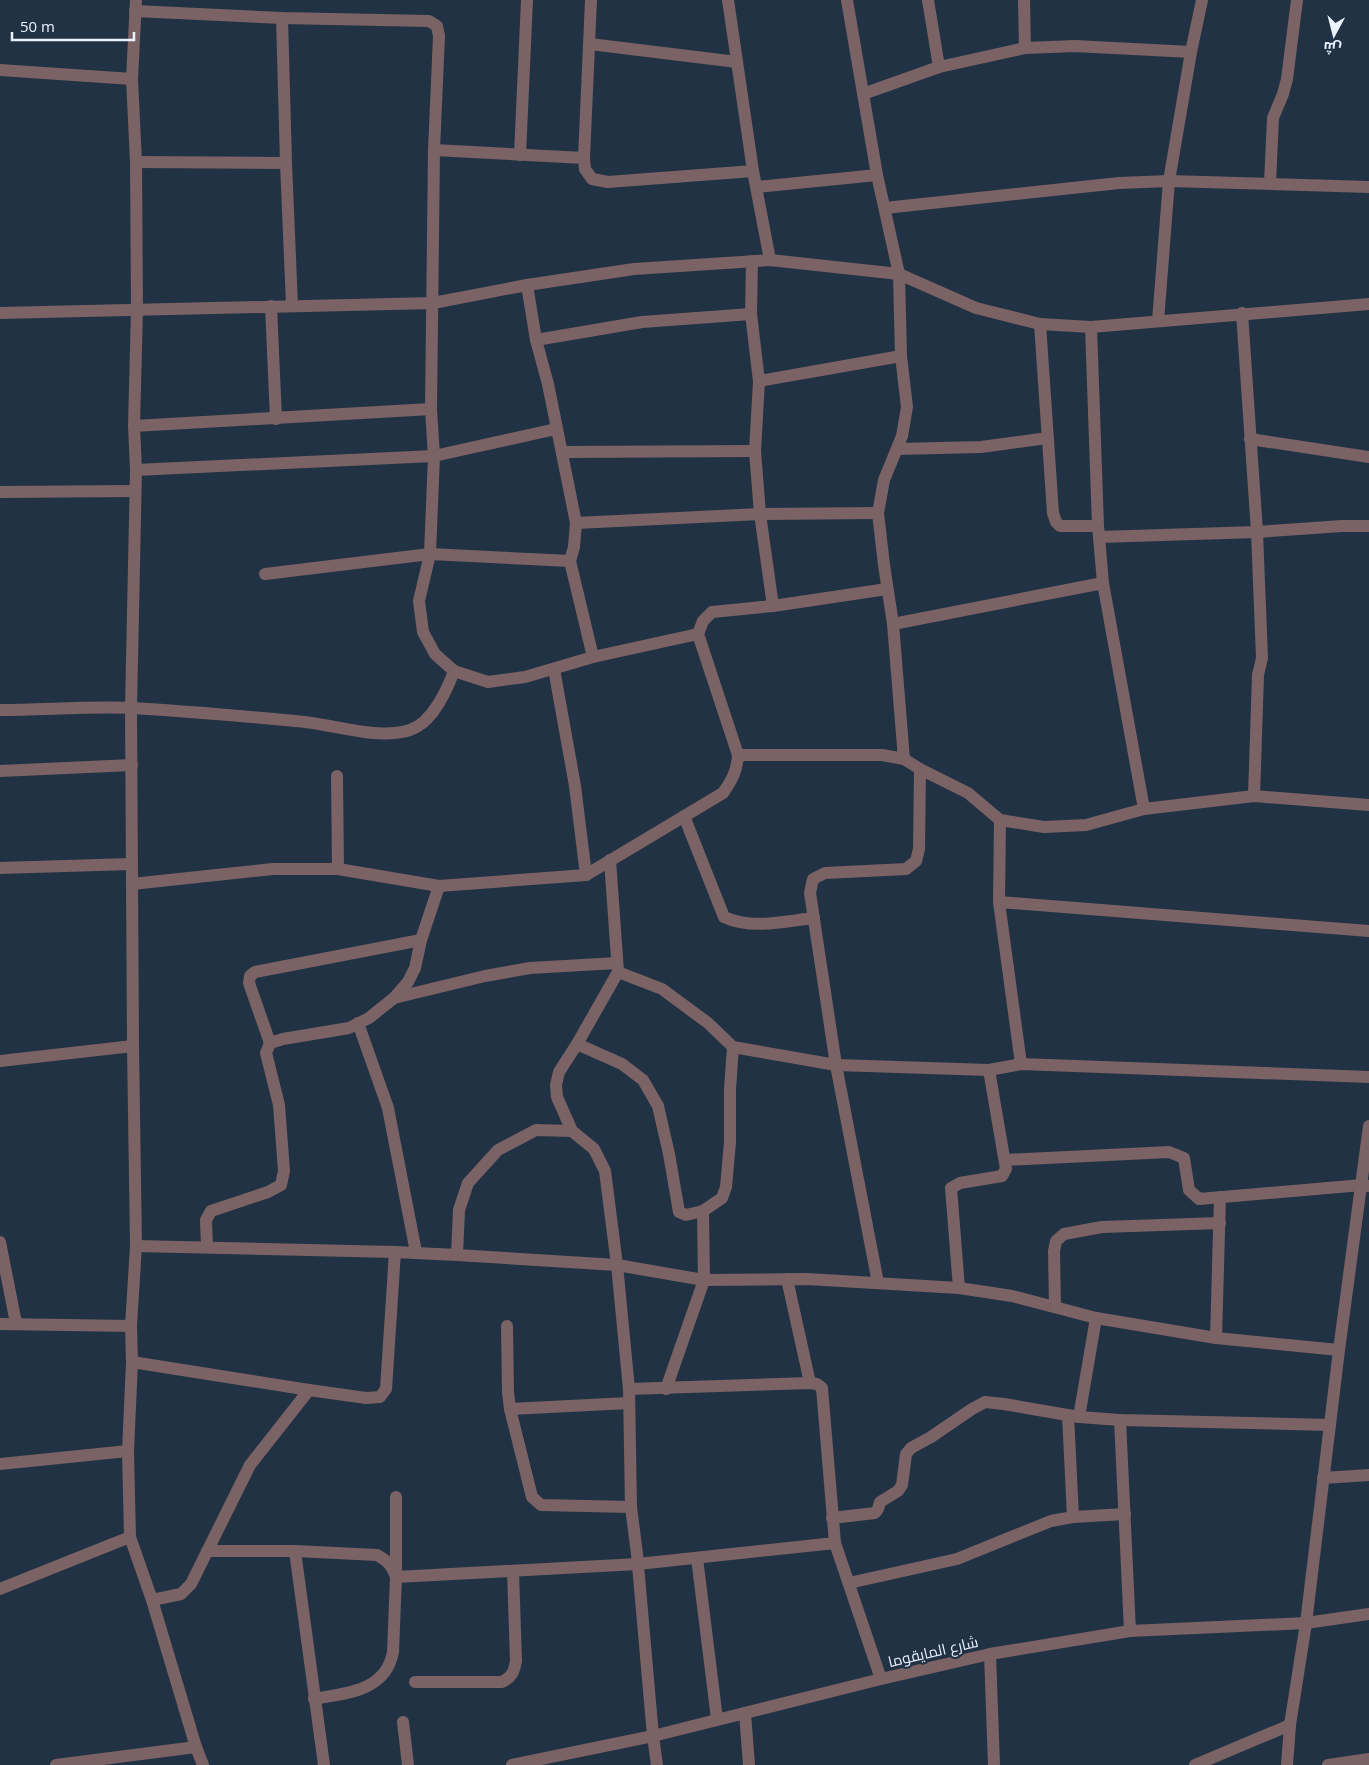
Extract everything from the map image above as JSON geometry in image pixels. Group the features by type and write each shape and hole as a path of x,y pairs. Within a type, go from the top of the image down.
{"street":[{"path":"520,155 527,0"},
{"path":"591,0 584,158 585,169 592,179 608,182 753,171"},
{"path":"728,0 753,171 770,260"},
{"path":"847,0 877,175 899,274 901,356 906,407 902,436 884,480 878,513 893,624 904,759"},
{"path":"928,0 939,67"},
{"path":"1024,0 1025,48"},
{"path":"1158,321 1169,181 1202,0"},
{"path":"1270,183 1273,118 1287,79 1297,0"},
{"path":"203,1765 152,1600 130,1537 128,1451 132,1362 131,1326 136,1246 131,708 137,309 136,162 132,79 136,6 282,18 429,21 437,26 439,36 434,150 431,409 434,456 430,554 419,601 423,632 435,654 454,670 488,682 525,677 592,657 698,634"},
{"path":"282,18 292,305"},
{"path":"590,44 737,62"},
{"path":"863,94 939,67 1025,48 1075,46 1191,52"},
{"path":"0,70 132,79"},
{"path":"434,150 584,158"},
{"path":"136,162 286,164"},
{"path":"757,186 877,175"},
{"path":"885,208 1120,183 1169,181 1369,187"},
{"path":"0,312 433,303 526,285 634,269 770,260 899,274 976,308 1040,324 1091,327 1242,313 1369,304"},
{"path":"752,261 751,314 759,381 756,451 760,514 773,606"},
{"path":"526,285 536,340 548,384 576,523 574,547 570,562 592,657"},
{"path":"271,306 276,419"},
{"path":"1242,313 1257,532 1262,658 1258,675 1254,796"},
{"path":"536,340 642,322 751,314"},
{"path":"1040,324 1053,513 1056,522 1060,526 1098,531 1257,532 1369,526"},
{"path":"1091,327 1098,531 1103,583 1144,808"},
{"path":"759,381 901,356"},
{"path":"134,426 431,409"},
{"path":"136,470 434,456 556,429"},
{"path":"897,449 981,447 1048,438"},
{"path":"1250,439 1369,457"},
{"path":"562,452 756,451"},
{"path":"0,492 135,491"},
{"path":"576,523 760,514 878,513"},
{"path":"266,574 430,554 570,562"},
{"path":"893,624 1103,583"},
{"path":"132,884 273,869 338,870 439,886 586,875 723,793 734,777 738,755 698,634 703,620 712,612 773,606 887,589"},
{"path":"554,668 575,786 586,875"},
{"path":"0,710 131,708 315,722 377,734 412,729 426,720 438,706 454,670"},
{"path":"738,755 882,755 904,759 968,794 1000,820 1044,827 1086,825 1144,808 1254,796 1369,804"},
{"path":"0,771 132,765"},
{"path":"878,1283 836,1065 810,893 813,879 824,873 906,869 916,861 919,850 920,769"},
{"path":"337,776 338,870"},
{"path":"684,816 724,917 744,924 814,918"},
{"path":"1000,820 999,902 1021,1064"},
{"path":"610,860 617,968 577,1044 559,1072 556,1097 572,1131 594,1149 605,1171 617,1265 629,1389 631,1507 657,1765"},
{"path":"0,868 132,864"},
{"path":"270,1043 283,1039 349,1028 369,1018 394,998 408,982 415,968 421,940 439,886"},
{"path":"999,902 1369,931"},
{"path":"207,1247 206,1220 211,1211 268,1192 281,1185 284,1171 280,1105 266,1053 270,1043 249,983 250,976 255,972 421,940"},
{"path":"394,998 485,976 530,968 617,968 662,989 708,1023 733,1047 836,1065 989,1070 1021,1064 1369,1077"},
{"path":"358,1023 388,1108 416,1252"},
{"path":"577,1044 622,1064 643,1080 658,1106 679,1212 686,1215 703,1211 722,1198 726,1187 730,1142 730,1089 733,1047"},
{"path":"0,1061 133,1046"},
{"path":"959,1288 951,1188 960,1183 1002,1176 1006,1170 989,1070"},
{"path":"1287,1765 1290,1725 1306,1623 1339,1350 1366,1186 1369,1126"},
{"path":"457,1254 460,1210 468,1183 498,1150 536,1130 572,1131"},
{"path":"1005,1160 1170,1152 1184,1158 1189,1190 1199,1199 1366,1186"},
{"path":"1216,1338 1220,1197"},
{"path":"666,1389 704,1280 703,1211"},
{"path":"1055,1307 1054,1251 1056,1241 1064,1234 1102,1227 1220,1223"},
{"path":"0,1242 16,1324"},
{"path":"136,1246 457,1254 617,1265 704,1280 788,1279 959,1288 1012,1296 1096,1318 1216,1338 1339,1350"},
{"path":"132,1362 308,1390 366,1398 380,1397 386,1390 395,1252"},
{"path":"788,1279 810,1383"},
{"path":"1073,1517 1073,1416 1096,1318"},
{"path":"0,1324 131,1326"},
{"path":"507,1326 510,1409 532,1497 541,1505 631,1507"},
{"path":"629,1389 810,1383 817,1384 822,1388 835,1543 881,1679"},
{"path":"152,1600 181,1594 191,1584 250,1465 308,1390"},
{"path":"832,1518 874,1513 878,1509 880,1502 898,1491 902,1485 906,1454 910,1448 931,1437 985,1402 1073,1416 1120,1420 1330,1425"},
{"path":"510,1409 629,1403"},
{"path":"1120,1420 1130,1631"},
{"path":"0,1464 128,1451"},
{"path":"1323,1478 1369,1475"},
{"path":"314,1698 358,1690 372,1685 384,1674 391,1663 394,1652 396,1497"},
{"path":"849,1583 957,1559 1051,1521 1073,1517 1125,1514"},
{"path":"0,1589 130,1537"},
{"path":"396,1577 638,1564 835,1543"},
{"path":"207,1551 295,1551 377,1555 387,1560 396,1577"},
{"path":"295,1551 324,1765"},
{"path":"697,1558 717,1720"},
{"path":"415,1682 502,1682 511,1677 516,1661 513,1571"},
{"name":"شارع المايقوما","path":"512,1765 653,1736 745,1712 990,1654 1130,1631 1306,1623 1369,1614"},
{"path":"990,1654 994,1765"},
{"path":"745,1712 749,1765"},
{"path":"403,1722 408,1765"},
{"path":"1195,1765 1290,1725"},
{"path":"56,1765 196,1747"},
{"path":"1328,1765 1369,1759"}]}
